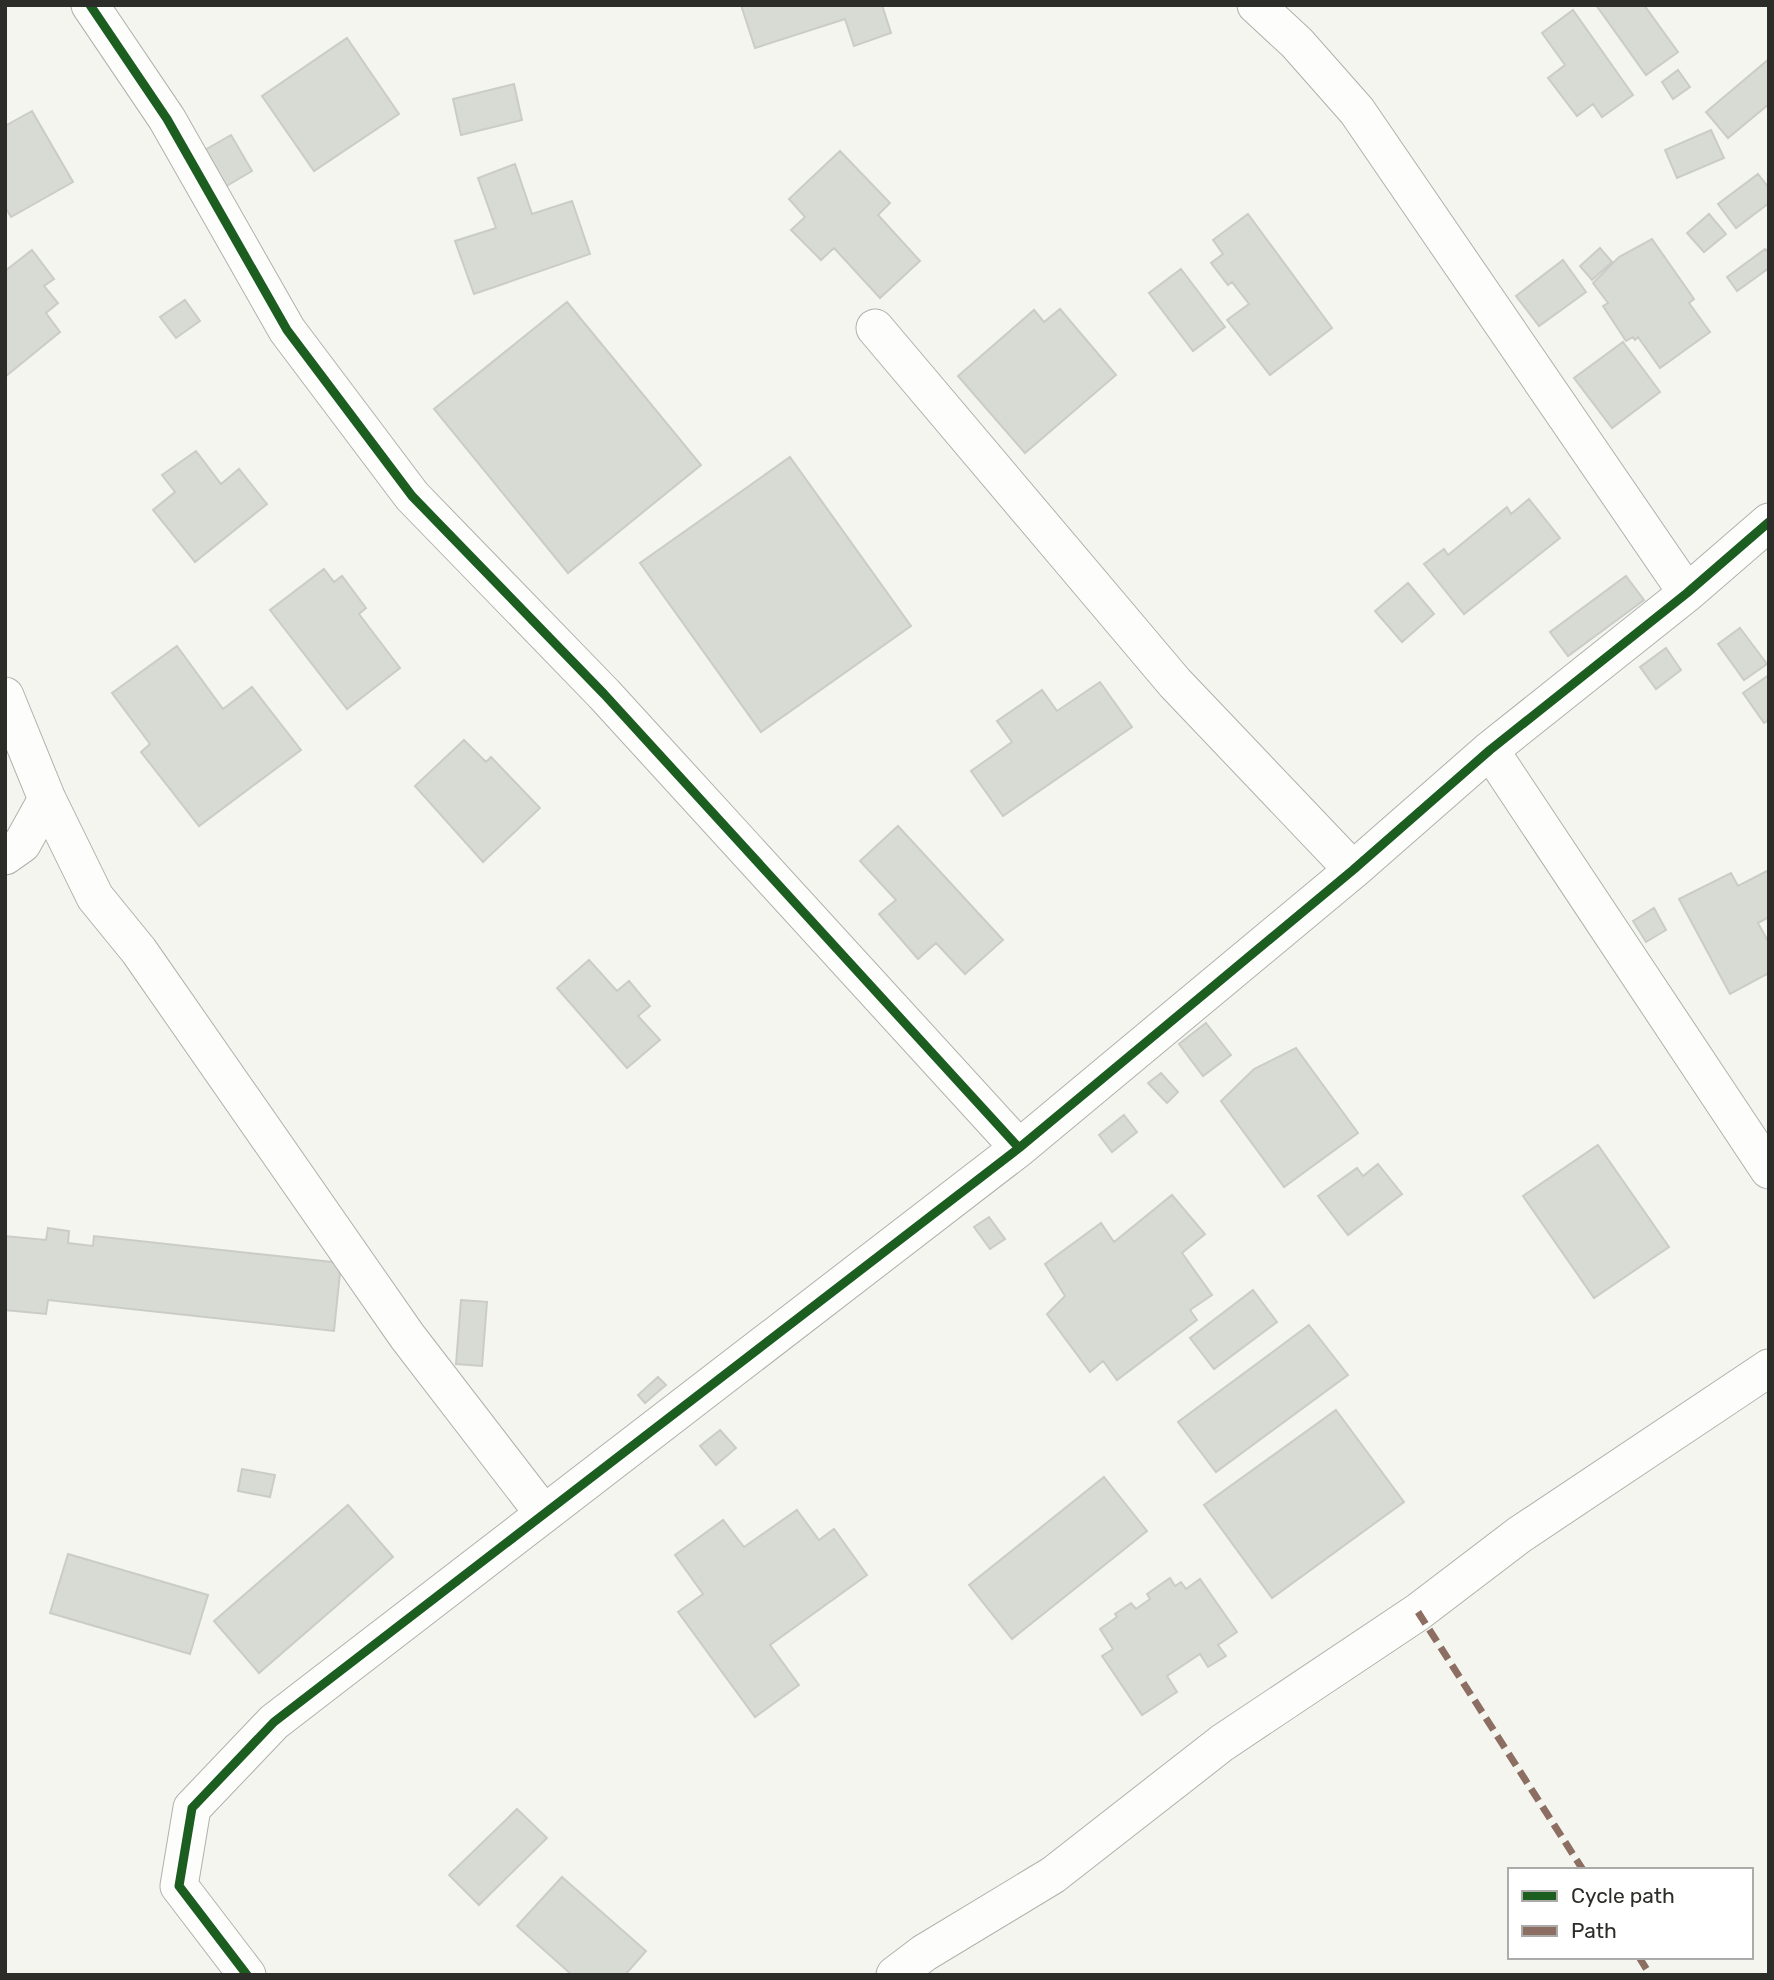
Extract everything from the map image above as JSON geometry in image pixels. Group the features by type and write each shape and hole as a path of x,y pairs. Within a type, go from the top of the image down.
{"street":[{"path":"90,5 167,119 287,330 412,496 604,694 1019,1148"},
{"path":"1256,5 1297,43 1357,111 1687,593"},
{"path":"875,328 1175,683 1353,870"},
{"path":"247,1975 178,1886 192,1808 274,1722 1019,1148 1353,870 1490,750 1687,593 1769,522"},
{"path":"5,696 47,799 95,897 147,962 407,1336 544,1514"},
{"path":"1490,750 1769,1170"},
{"path":"5,856 22,844 47,799"},
{"path":"895,1975 924,1953 1053,1875 1222,1743 1418,1612 1519,1535 1764,1381"}],"building":[{"path":"741,5 882,5 891,33 854,46 845,19 755,48"},
{"path":"1596,5 1644,5 1678,52 1646,75"},
{"path":"1573,10 1633,95 1602,117 1593,104 1577,116 1548,78 1565,65 1542,33"},
{"path":"347,38 399,114 314,171 262,96"},
{"path":"1769,59 1769,104 1728,138 1706,112"},
{"path":"1678,70 1690,87 1673,99 1662,82"},
{"path":"514,84 522,120 461,135 453,99"},
{"path":"32,111 73,182 11,217 5,207 5,126"},
{"path":"1711,130 1724,158 1677,178 1665,150"},
{"path":"231,135 252,171 225,187 203,151"},
{"path":"840,151 890,203 878,215 920,261 880,298 834,248 821,260 791,230 805,217 789,199"},
{"path":"515,164 532,214 572,201 590,254 474,294 455,241 496,228 478,178"},
{"path":"1758,174 1769,188 1769,203 1736,228 1718,204"},
{"path":"1248,214 1332,328 1270,375 1227,320 1249,304 1232,282 1228,285 1211,263 1223,254 1213,240"},
{"path":"1709,214 1726,234 1704,252 1687,233"},
{"path":"1652,239 1694,299 1689,303 1710,332 1660,368 1638,337 1626,341 1603,306 1608,303 1593,283 1619,257"},
{"path":"1600,248 1612,262 1592,280 1580,266"},
{"path":"1765,249 1769,253 1769,268 1737,291 1727,277"},
{"path":"32,250 54,279 44,286 58,303 46,313 60,332 5,377 5,271"},
{"path":"1563,260 1586,292 1539,326 1516,296"},
{"path":"1181,269 1225,327 1193,351 1149,293"},
{"path":"185,300 200,321 176,338 160,317"},
{"path":"567,302 701,465 568,573 434,409"},
{"path":"1060,309 1116,375 1025,453 958,376 1034,310 1044,322"},
{"path":"1623,342 1660,392 1612,428 1574,378"},
{"path":"196,451 221,484 239,469 267,504 195,562 153,510 175,492 162,475"},
{"path":"790,457 911,626 761,732 640,563"},
{"path":"1529,499 1560,538 1464,614 1424,564 1444,549 1448,555 1507,507 1511,514"},
{"path":"324,569 334,582 342,576 366,608 359,614 400,668 347,709 270,610"},
{"path":"1626,576 1644,600 1568,656 1550,632"},
{"path":"1408,583 1434,614 1402,642 1375,611"},
{"path":"1740,628 1767,664 1744,680 1718,644"},
{"path":"177,646 223,709 252,687 301,750 199,826 141,752 150,744 112,693"},
{"path":"1666,648 1681,670 1656,689 1640,667"},
{"path":"1769,675 1769,720 1764,723 1743,693"},
{"path":"1100,682 1132,727 1003,816 971,771 1012,742 997,721 1042,690 1057,711"},
{"path":"464,740 486,762 491,757 540,808 483,862 415,786"},
{"path":"898,826 1003,940 965,974 936,943 918,959 879,914 896,900 860,861"},
{"path":"1769,870 1769,917 1758,923 1769,943 1769,973 1730,994 1679,899 1731,873 1738,886"},
{"path":"1654,908 1666,930 1646,942 1633,921"},
{"path":"589,960 617,991 629,981 650,1006 638,1016 660,1040 627,1068 557,988"},
{"path":"1206,1023 1231,1055 1203,1076 1179,1044"},
{"path":"1296,1048 1358,1133 1284,1187 1221,1101 1254,1069"},
{"path":"1161,1073 1178,1092 1167,1103 1148,1083"},
{"path":"1124,1115 1137,1132 1112,1152 1099,1135"},
{"path":"1598,1145 1669,1247 1594,1298 1523,1196"},
{"path":"1378,1164 1402,1194 1348,1235 1318,1196 1357,1168 1363,1176"},
{"path":"1172,1195 1205,1234 1182,1253 1212,1295 1190,1310 1197,1320 1117,1380 1103,1361 1090,1372 1047,1314 1065,1296 1045,1264 1101,1223 1114,1242"},
{"path":"989,1217 1005,1239 990,1249 974,1227"},
{"path":"48,1228 69,1231 68,1243 93,1246 94,1236 341,1263 334,1331 48,1300 46,1314 5,1310 5,1236 46,1240"},
{"path":"1253,1290 1277,1322 1214,1369 1190,1338"},
{"path":"461,1300 487,1302 482,1366 456,1364"},
{"path":"1309,1325 1348,1375 1216,1472 1178,1422"},
{"path":"658,1377 666,1385 645,1403 638,1395"},
{"path":"1336,1410 1404,1502 1272,1598 1204,1505"},
{"path":"720,1430 736,1448 716,1465 700,1446"},
{"path":"242,1469 275,1475 270,1497 238,1491"},
{"path":"1104,1477 1147,1531 1012,1639 969,1585"},
{"path":"348,1505 393,1557 259,1673 214,1621"},
{"path":"797,1510 819,1540 834,1529 867,1575 770,1645 799,1685 755,1717 678,1612 703,1594 675,1555 723,1520 744,1547"},
{"path":"68,1554 208,1595 190,1654 50,1613"},
{"path":"1170,1578 1175,1586 1181,1582 1186,1589 1200,1579 1237,1632 1218,1645 1226,1656 1208,1667 1200,1654 1167,1676 1177,1692 1142,1715 1102,1656 1113,1649 1100,1629 1131,1603 1136,1609 1150,1599 1147,1594"},
{"path":"517,1809 547,1838 479,1905 449,1875"},
{"path":"562,1877 646,1951 625,1975 572,1975 517,1926"}],"marked path":[{"path":"1418,1612 1582,1868"},
{"path":"1640,1959 1650,1975"}],"cycle path":[{"path":"90,5 167,119 287,330 412,496 604,694 1019,1148"},
{"path":"247,1975 179,1886 192,1808 274,1722 1019,1148 1353,870 1490,750 1687,593 1769,522"}]}
